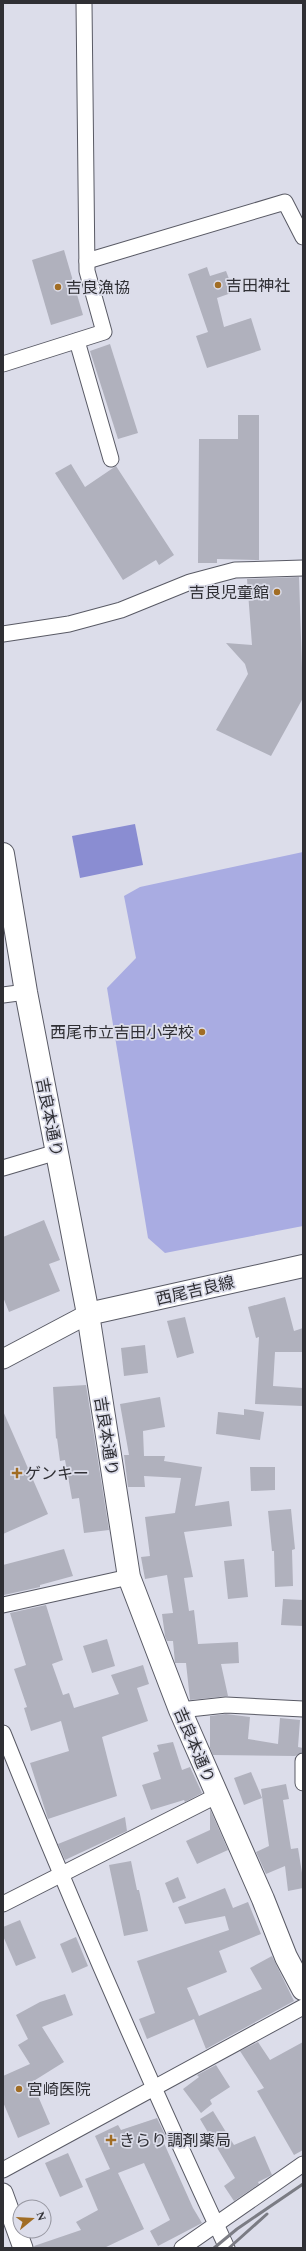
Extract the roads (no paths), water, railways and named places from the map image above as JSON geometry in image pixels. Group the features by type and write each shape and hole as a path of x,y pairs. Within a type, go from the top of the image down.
{"main road":[{"name":"吉良本通り","path":"3,854 26,992 88,1314 129,1578 180,1710 216,1796 263,1899 286,1957 303,1989"},
{"name":"西尾吉良線","path":"88,1314 303,1266"}],"street":[{"path":"3,364 104,332 88,271 87,261 84,3"},
{"path":"87,261 285,202 303,237"},
{"path":"76,341 111,459"},
{"path":"3,634 69,624 121,610 190,582 236,570 303,568"},
{"path":"3,995 26,992"},
{"path":"3,1168 57,1152"},
{"path":"3,1359 88,1314"},
{"path":"3,1605 129,1578"},
{"path":"180,1710 226,1705 303,1709"},
{"path":"3,1733 59,1874 154,2089 227,2248"},
{"path":"303,1761 303,1783"},
{"path":"3,1904 59,1874 216,1796"},
{"path":"3,2170 303,2007"},
{"path":"182,2248 303,2164"},
{"path":"3,2193 23,2248"}],"railway":[{"path":"214,2248 237,2229 303,2184"},
{"path":"229,2248 267,2214"}],"place":[{"name":"吉田神社","path":"218,285"},
{"name":"吉良漁協","path":"58,287"},
{"name":"吉良児童館","path":"277,592"},
{"name":"西尾市立吉田小学校","path":"202,1032"},
{"name":"ゲンキー","path":"17,1473"},
{"name":"宮崎医院","path":"19,2089"},
{"name":"きらり調剤薬局","path":"111,2140"}]}
